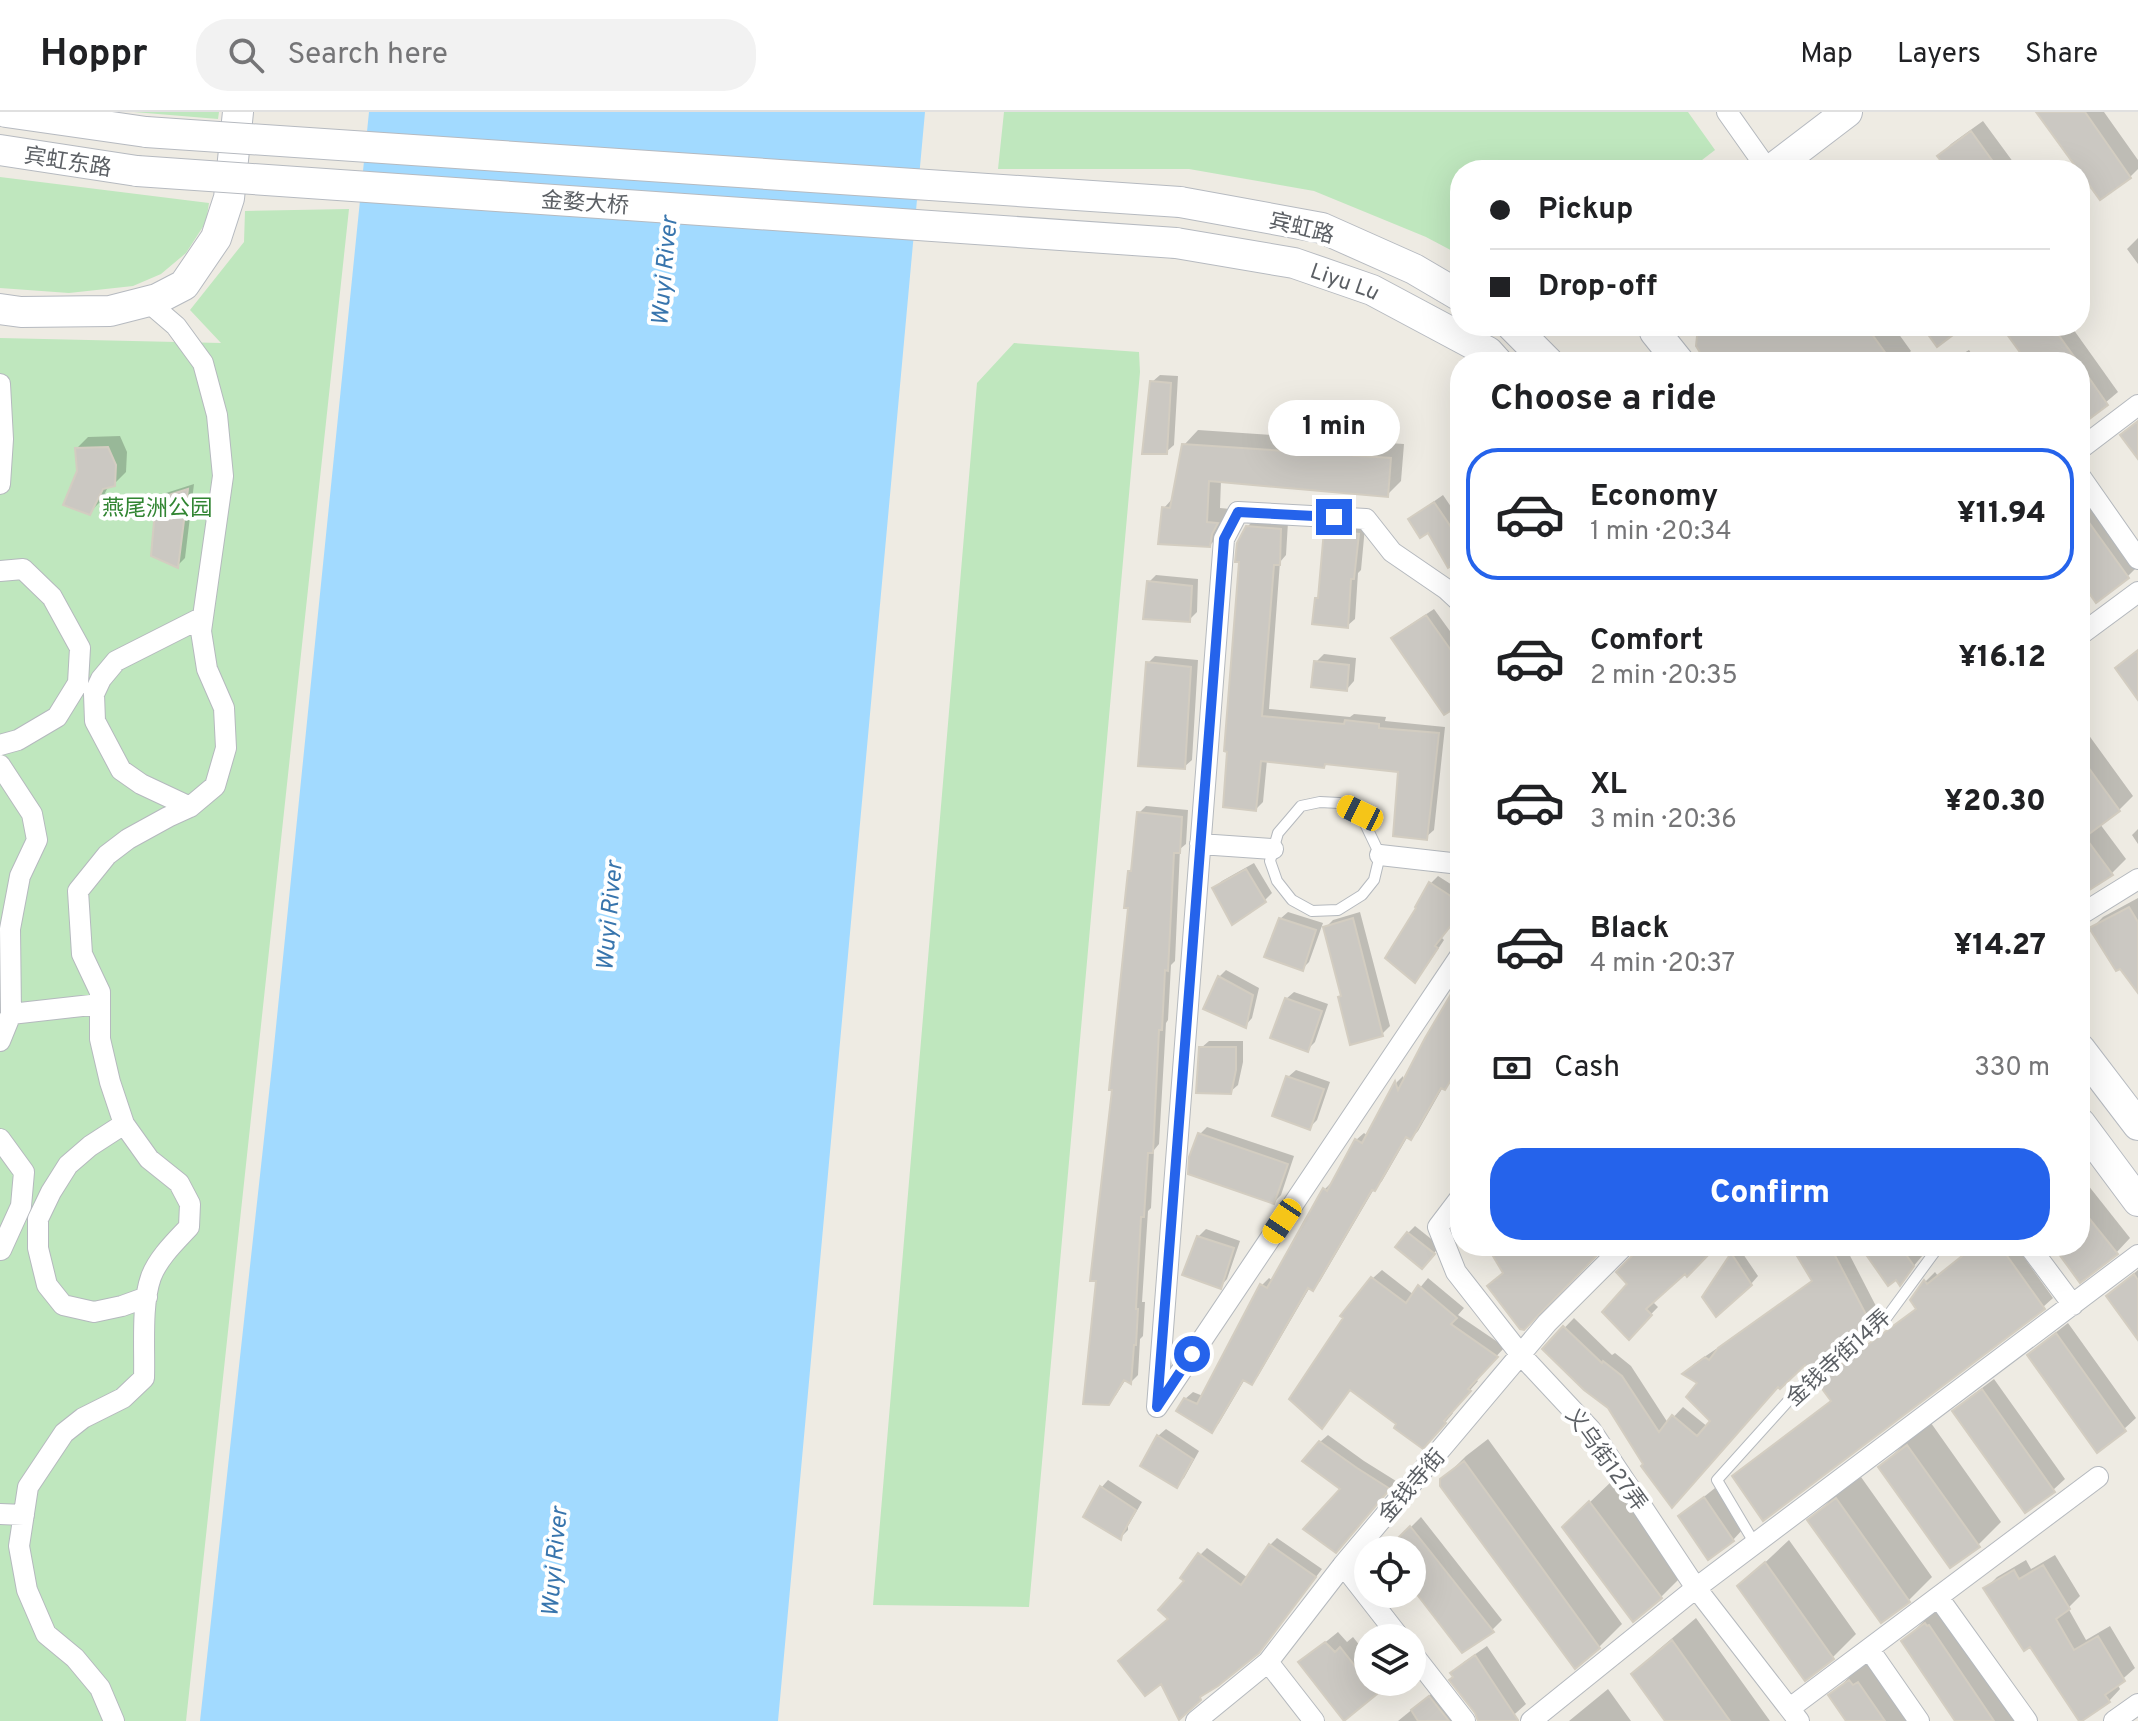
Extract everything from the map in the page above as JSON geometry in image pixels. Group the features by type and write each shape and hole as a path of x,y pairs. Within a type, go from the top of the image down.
{"main road":[{"name":"宾虹东路","path":"6,112 146,132"},
{"path":"0,309 21,312 110,311 148,302 184,285 216,238 229,198 238,112"},
{"path":"1783,160 1847,112"},
{"name":"金婺大桥","path":"146,132 1180,202"},
{"name":"宾虹东路","path":"0,150 137,171"},
{"name":"金婺大桥","path":"137,171 1176,243"},
{"name":"宾虹路","path":"1180,202 1322,228 1414,269 1450,290"},
{"name":"Liyu Lu","path":"1176,243 1294,263 1372,290 1450,332"},
{"name":"Liyu Lu","path":"1458,336 1488,352"},
{"path":"1522,336 1538,352"},
{"path":"1658,336 1671,352"},
{"path":"2090,1062 2138,1125"},
{"path":"2090,1136 2138,1201"}],"street":[{"path":"1727,112 1763,160"},
{"path":"114,1721 100,1688 75,1658 46,1634 27,1590 19,1546 28,1487 64,1433 83,1418 123,1398 144,1378 147,1297 151,1276 189,1227 190,1204 179,1183 149,1159 124,1124 110,1082 100,1039 100,992 82,954 78,891 107,855 128,839 190,807 215,786 226,748 224,708 207,669 201,631 223,476 217,415 203,363 176,326 148,302"},
{"path":"0,384 3,439 0,484"},
{"path":"2090,441 2138,405"},
{"path":"2090,490 2138,559"},
{"path":"1450,593 1392,552 1366,519 1238,512 1224,539 1157,1407 1450,971"},
{"path":"0,571 23,569 52,597 80,648 78,683 57,717 18,740 0,745"},
{"path":"2090,628 2138,592"},
{"path":"190,807 141,784 121,770 95,721 94,694 101,679 116,661 203,617"},
{"path":"0,765 32,814 37,840 20,876 10,929 11,1014 0,1041"},
{"path":"1200,844 1273,849"},
{"path":"1380,855 1450,863"},
{"path":"2090,909 2138,879"},
{"path":"11,1014 100,1004"},
{"path":"0,1250 38,1219 68,1165 124,1124"},
{"path":"0,1138 51,1192"},
{"path":"0,1138 24,1172 21,1206 0,1250"},
{"name":"义乌街127弄","path":"1450,1211 1438,1227 1456,1272 1521,1355 1591,1430 1696,1588 1795,1715"},
{"path":"38,1219 38,1248 47,1285 63,1305 94,1312 147,1297"},
{"path":"1531,1721 1696,1588 2138,1255"},
{"name":"金钱寺街","path":"1196,1721 1268,1662 1343,1565 1547,1323 1614,1256"},
{"path":"2036,1256 2073,1305"},
{"path":"1795,1715 1869,1649 2098,1477"},
{"path":"0,1514 24,1515"},
{"path":"1343,1565 1389,1624"},
{"path":"1938,1597 2027,1721"},
{"path":"1869,1649 1919,1721"},
{"path":"1268,1662 1314,1721"},
{"path":"1426,1671 1465,1721"},
{"path":"2114,1721 2138,1704"}],"lane":[{"path":"1320,802 1339,803 1360,813 1380,855 1374,880 1362,895 1338,910 1312,911 1292,900 1277,881 1270,861 1273,849 1278,833 1301,806 1320,802"},
{"name":"金钱寺街14弄","path":"1755,1544 1717,1480 1808,1379 1884,1321 1932,1256"}],"green space":[{"path":"134,112 219,112 218,119"},
{"path":"1004,112 1688,112 1715,150 1702,160 1450,160 1450,250 1314,191 1189,169 998,169"},
{"path":"0,177 209,203 206,222 186,253 161,274 133,286 69,293 0,288"},
{"name":"燕尾洲公园","path":"349,209 186,1721 0,1721 0,338 221,343 190,310 244,242 245,211"},
{"path":"1014,343 1139,352 1140,372 1029,1607 873,1605 977,383"}],"water":[{"name":"Wuyi River","path":"369,112 925,112 778,1721 200,1721 272,1066"}],"building":[{"path":"2036,112 2085,112 2131,178 2100,200 2090,186 2090,160 2071,160"},
{"path":"1971,131 1992,160 1940,160 1937,156"},
{"path":"1697,336 1873,336 1885,352 1700,352 1696,346"},
{"path":"1929,336 1952,336 1937,347"},
{"path":"2008,336 2059,336 2071,352 2020,352"},
{"path":"2090,379 2108,405 2090,418"},
{"path":"1150,381 1171,383 1167,454 1142,454"},
{"path":"2138,421 2138,459 2120,435"},
{"path":"1182,444 1391,458 1388,497 1209,481 1207,522 1218,523 1210,547 1158,544 1162,507 1170,508"},
{"path":"108,447 116,465 115,486 103,489 90,515 63,505 77,471 75,448"},
{"path":"188,489 178,568 151,556 156,499"},
{"path":"1434,502 1450,526 1450,567 1428,533 1420,538 1408,519"},
{"path":"2090,524 2129,578 2096,603 2090,594"},
{"path":"1246,526 1281,529 1280,565 1274,565 1262,716 1344,724 1345,720 1379,724 1379,728 1439,733 1427,840 1393,836 1398,772 1261,761 1256,811 1223,807 1227,752 1224,751 1239,562 1235,562 1237,543"},
{"path":"1324,530 1359,534 1354,579 1351,579 1348,628 1312,624 1315,598 1318,598"},
{"path":"1147,581 1192,586 1190,622 1143,619"},
{"path":"1426,615 1450,649 1450,711 1444,715 1391,638"},
{"path":"2138,650 2138,700 2115,668"},
{"path":"1314,661 1349,665 1347,691 1311,687"},
{"path":"1146,662 1191,667 1185,769 1138,766"},
{"path":"2090,770 2120,811 2090,833"},
{"path":"1137,812 1182,817 1180,853 1174,853 1168,971 1165,970 1162,1030 1159,1030 1153,1153 1148,1153 1144,1217 1141,1217 1136,1345 1131,1384 1124,1380 1109,1405 1083,1404 1096,1281 1090,1281 1112,1090 1109,1090 1128,908 1124,908"},
{"path":"2090,844 2113,875 2090,890"},
{"path":"1246,869 1266,902 1232,925 1212,888"},
{"path":"1429,882 1450,896 1450,927 1435,946 1438,948 1415,983 1385,958"},
{"path":"2129,907 2138,922 2138,993 2120,969 2116,971 2090,927"},
{"path":"1279,918 1316,930 1303,971 1264,957"},
{"path":"1353,918 1383,1036 1350,1045 1323,927"},
{"path":"1218,976 1253,995 1246,1028 1203,1009"},
{"path":"1450,996 1450,1082 1445,1090 1441,1088 1411,1140 1406,1137 1313,1291 1308,1288 1252,1385 1243,1380 1212,1433 1176,1411 1184,1398 1197,1404 1260,1284 1267,1288 1323,1188 1327,1191 1355,1139 1362,1143 1395,1081 1398,1090"},
{"path":"1285,998 1322,1011 1308,1052 1270,1038"},
{"path":"1199,1047 1236,1047 1236,1070 1231,1094 1196,1093"},
{"path":"1286,1076 1324,1089 1310,1130 1272,1116"},
{"path":"1198,1133 1288,1164 1274,1204 1188,1174 1189,1157"},
{"path":"2090,1219 2118,1254 2080,1283 2060,1256 2090,1256"},
{"path":"1407,1232 1435,1254 1422,1269 1395,1247"},
{"path":"1197,1236 1234,1248 1221,1289 1182,1275"},
{"path":"1493,1256 1596,1256 1524,1330 1520,1329 1487,1286 1503,1273"},
{"path":"1632,1256 1707,1256 1687,1277 1685,1274 1646,1309 1652,1315 1629,1340 1602,1312 1627,1284 1616,1272"},
{"path":"1729,1256 1733,1256 1752,1285 1716,1317 1702,1297"},
{"path":"1797,1256 1835,1256 1870,1322 1808,1369 1805,1365 1780,1389 1778,1387 1672,1508 1641,1466 1643,1464 1608,1408 1584,1390 1542,1349 1563,1326 1602,1363 1622,1376 1659,1432 1672,1415 1697,1436 1710,1421 1686,1397 1697,1383 1682,1374 1705,1357 1709,1360 1718,1348 1812,1281"},
{"path":"1867,1256 1907,1256 1914,1266 1900,1286 1896,1280 1888,1286"},
{"path":"1962,1256 2007,1256 2045,1309 1763,1521 1732,1476 1831,1401 1817,1382 1916,1309 1910,1300 1924,1280 1927,1284"},
{"path":"2134,1274 2138,1280 2138,1340 2106,1296"},
{"path":"1371,1277 1406,1303 1418,1285 1457,1318 1451,1324 1498,1357 1468,1389 1471,1391 1423,1449 1394,1428 1396,1424 1350,1390 1322,1429 1289,1399 1343,1318 1340,1316"},
{"path":"2056,1333 2126,1431 2097,1453 2027,1355"},
{"path":"1982,1389 2055,1492 2025,1513 1952,1411"},
{"path":"1157,1435 1193,1459 1177,1488 1140,1466"},
{"path":"1319,1441 1390,1489 1336,1553 1303,1529 1340,1489 1302,1461"},
{"path":"1907,1445 1980,1547 1950,1568 1878,1467"},
{"path":"1464,1461 1600,1648 1575,1669 1440,1486 1440,1479"},
{"path":"1100,1486 1136,1510 1121,1540 1083,1517"},
{"path":"1704,1497 1734,1541 1708,1560 1678,1516"},
{"path":"1836,1498 1910,1602 1881,1623 1807,1520"},
{"path":"1589,1501 1662,1598 1633,1622 1562,1527"},
{"path":"1410,1526 1418,1536 1400,1536"},
{"path":"1269,1544 1316,1577 1259,1653 1200,1697 1201,1700 1179,1720 1161,1684 1145,1696 1118,1661 1168,1619 1158,1610 1184,1581 1180,1578 1198,1553 1241,1585"},
{"path":"1426,1546 1494,1632 1462,1653 1426,1606"},
{"path":"1765,1562 1834,1659 1805,1681 1737,1586"},
{"path":"2043,1565 2070,1609 2056,1619 2074,1650 2098,1636 2125,1681 2105,1695 2110,1702 2082,1721 2079,1721 2030,1647 2024,1651 1983,1588 2014,1570 2019,1579"},
{"path":"1925,1623 1994,1721 1955,1721 1901,1641"},
{"path":"1672,1640 1730,1721 1665,1721 1631,1674"},
{"path":"1325,1642 1335,1652 1340,1647 1354,1665 1354,1696 1375,1696 1344,1721 1298,1662"},
{"path":"1475,1655 1518,1721 1478,1721 1449,1680 1453,1677 1450,1673"},
{"path":"1849,1680 1853,1685 1858,1682 1885,1721 1846,1721 1828,1695"},
{"path":"1429,1696 1449,1721 1418,1721 1411,1710"}],"route":[{"path":"1192,1354 1157,1407 1224,539 1238,512 1334,517"}]}
